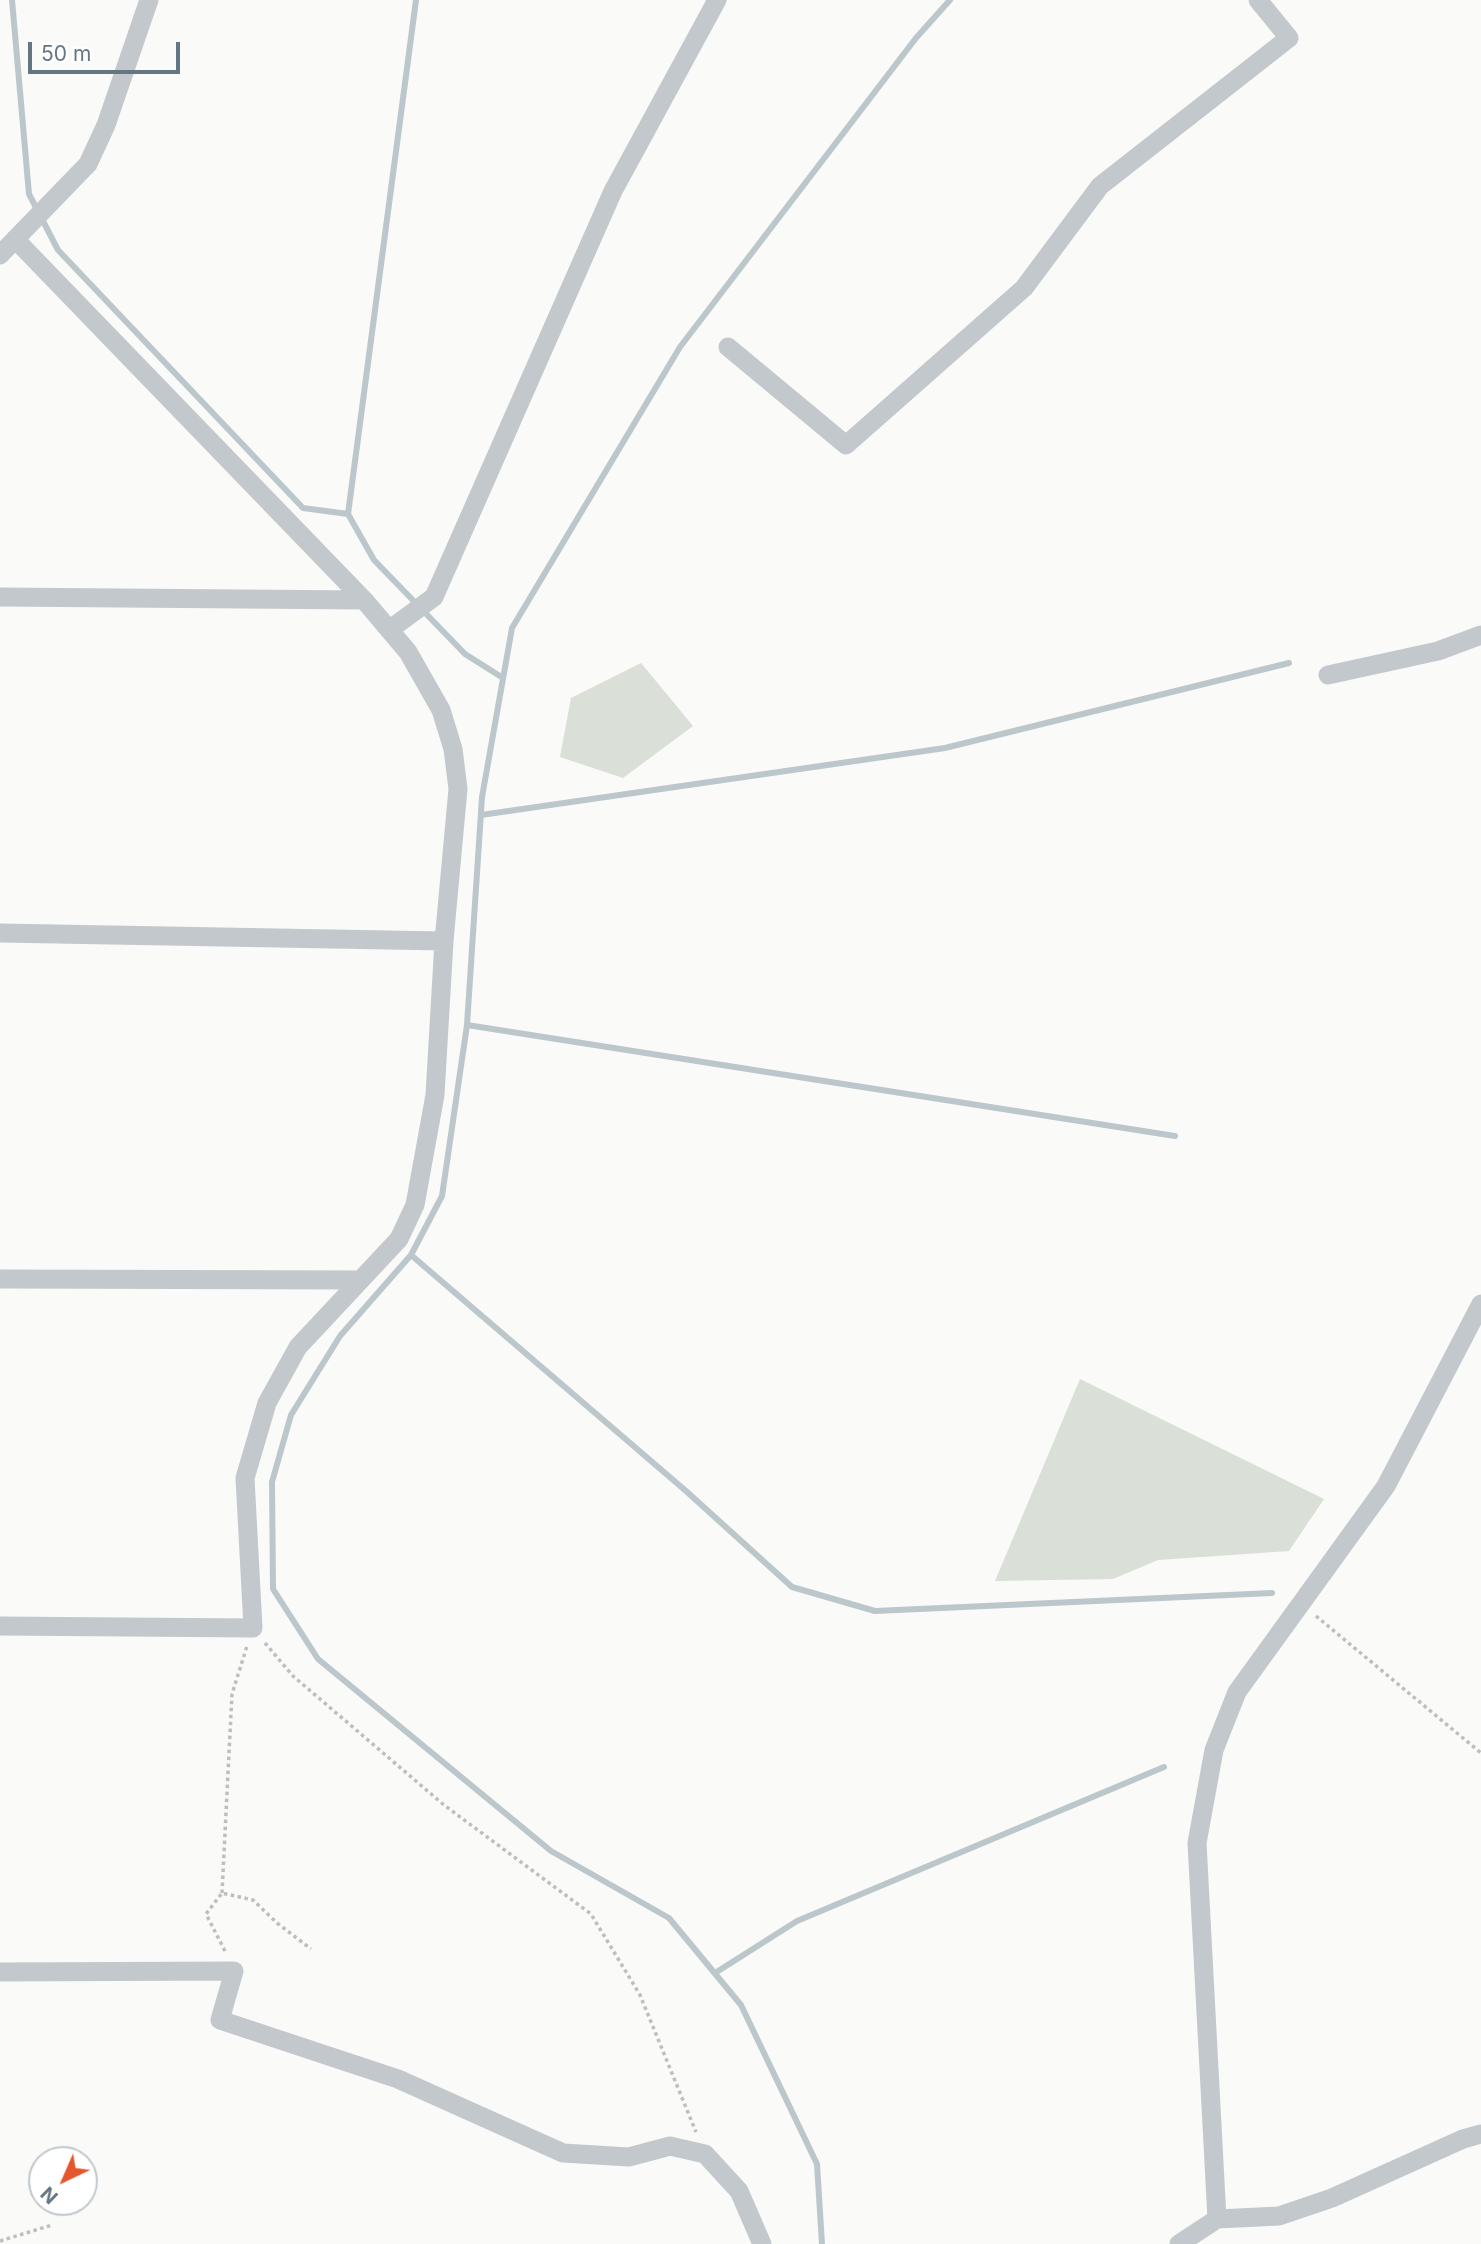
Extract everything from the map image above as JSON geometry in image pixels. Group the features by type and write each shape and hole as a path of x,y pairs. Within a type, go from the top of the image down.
{"street":[{"path":"0,255 88,164 106,125 149,0"},
{"path":"389,630 434,597 613,191 717,0"},
{"path":"728,347 846,444 1024,288 1100,186 1289,38 1258,0"},
{"path":"0,1626 253,1628 245,1478 267,1403 298,1347 399,1239 415,1205 435,1095 444,941 458,789 453,749 441,710 408,652 365,600 15,239"},
{"path":"0,597 365,600"},
{"path":"1328,675 1438,652 1481,635"},
{"path":"0,933 444,941"},
{"path":"0,1279 359,1280"},
{"path":"1217,2219 1197,1843 1214,1750 1237,1692 1386,1486 1481,1304"},
{"path":"0,1972 234,1971 220,2020 398,2079 563,2153 629,2157 670,2146 705,2154 739,2191 762,2244"},
{"path":"1179,2244 1217,2219 1279,2216 1332,2198 1463,2139 1481,2134"}],"path":[{"path":"1301,1603 1481,1753"},
{"path":"234,1971 206,1914 222,1893 232,1694 253,1628"},
{"path":"253,1628 293,1676 444,1805 591,1914 640,1995 705,2154"},
{"path":"222,1893 253,1899 277,1923 311,1949"},
{"path":"0,2241 52,2225"}],"shaded area":[{"path":"641,663 693,726 623,778 560,757 571,698"},
{"path":"1080,1379 1324,1499 1289,1551 1158,1560 1113,1579 995,1581"}],"waterway":[{"path":"12,0 29,194 58,250 303,508 348,514"},
{"path":"416,0 348,514 374,560 465,654 503,678"},
{"path":"822,2244 817,2164 741,2005 669,1918 551,1851 318,1659 273,1589 272,1482 291,1415 340,1336 411,1255 442,1196 467,1025 482,797 512,628 680,347 916,38 950,0"},
{"path":"481,815 945,748 1289,663"},
{"path":"467,1025 1175,1136"},
{"path":"411,1255 686,1491 792,1587 875,1611 1272,1593"},
{"path":"715,1973 797,1921 1164,1767"}]}
